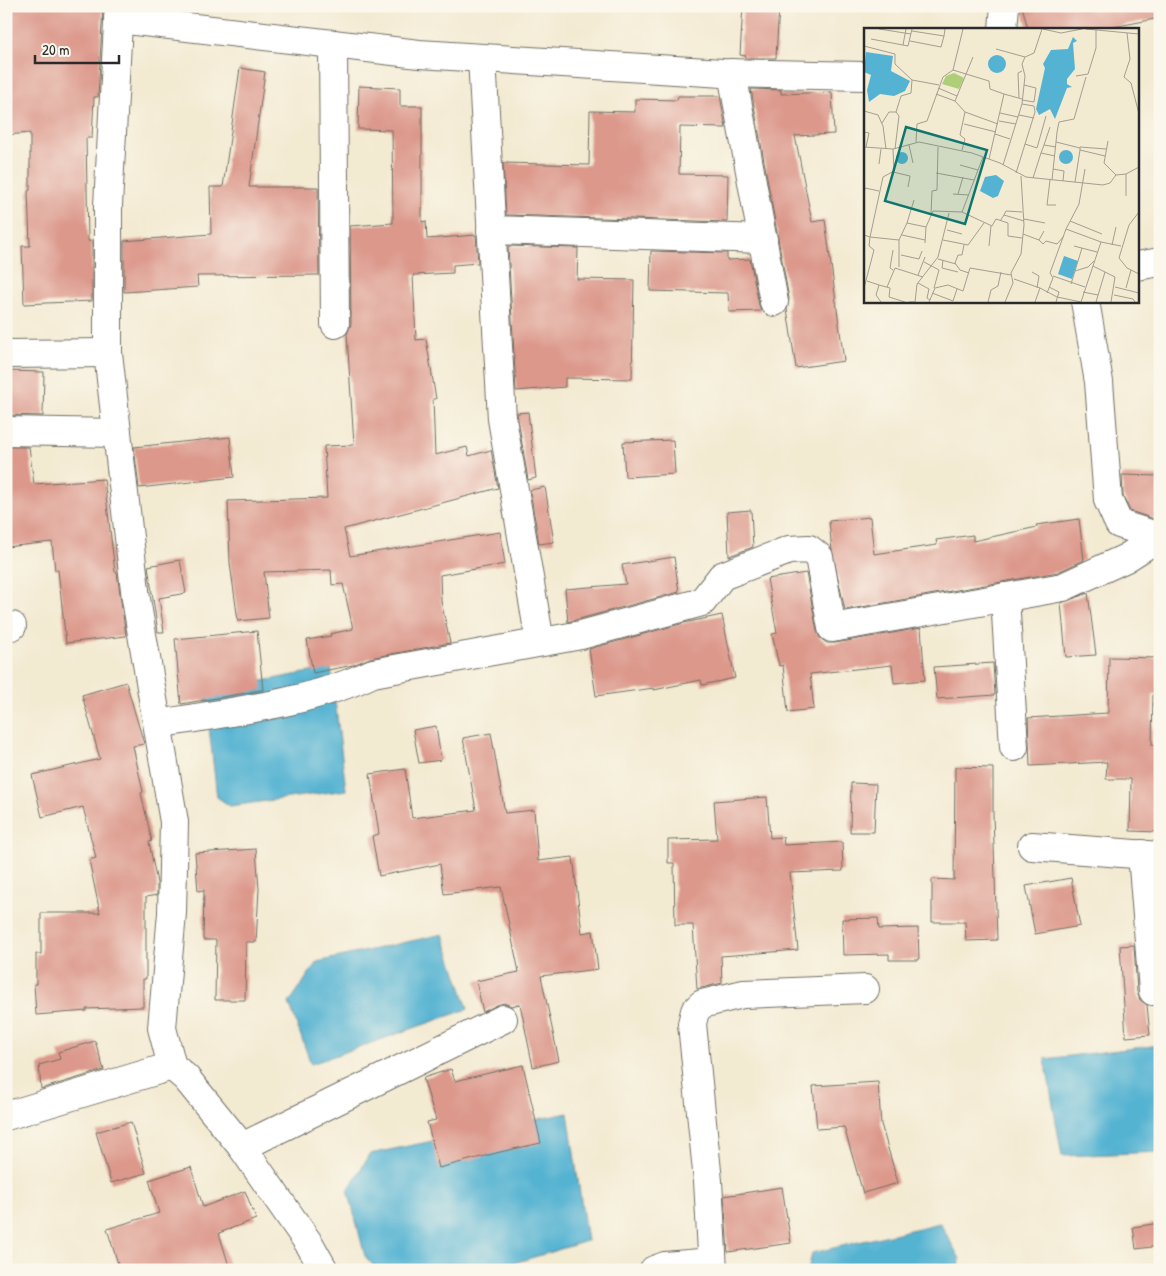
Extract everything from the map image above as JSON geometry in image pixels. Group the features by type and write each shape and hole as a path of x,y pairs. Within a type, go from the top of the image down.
{"street":[{"path":"1003,28 1004,6"},
{"path":"324,1270 310,1245 242,1147 186,1078 172,1066 162,1028 172,913 174,822 136,599 108,353 108,205 119,13 333,44 418,54 732,73 864,76"},
{"path":"333,44 335,324"},
{"path":"482,58 502,419 540,642"},
{"path":"732,73 774,302"},
{"path":"491,230 763,239"},
{"path":"1138,266 1160,262"},
{"path":"1084,302 1099,382 1108,500 1119,524 1159,537"},
{"path":"6,354 108,353"},
{"path":"6,431 117,433"},
{"path":"158,724 286,701 351,683 373,672 581,635 702,602 722,576 788,550 809,549 819,557 832,628 1063,587 1126,558 1159,537"},
{"path":"1005,597 1014,747"},
{"path":"1032,846 1151,855 1154,991"},
{"path":"654,1270 665,1266 700,1264 713,1270 708,1181 692,1024 695,1011 702,1004 743,994 865,989"},
{"path":"242,1147 503,1019"},
{"path":"6,1116 172,1066"}],"water":[{"path":"331,668 346,790 230,806 217,797 205,692"},
{"path":"443,934 468,1009 311,1064 289,1003 317,962"},
{"path":"1160,1045 1160,1152 1062,1156 1045,1059"},
{"path":"568,1113 587,1241 491,1270 377,1270 365,1256 348,1190 370,1154"},
{"path":"940,1223 960,1259 959,1270 808,1270 812,1253"}],"building":[{"path":"6,6 103,6 98,97 94,97 92,138 86,138 88,241 92,241 92,301 24,304 22,246 30,246 28,191 30,190 30,133 6,135"},
{"path":"743,6 779,6 776,58 746,58 746,56 740,55"},
{"path":"1022,6 1160,6 1160,18 1108,28 1028,28"},
{"path":"240,68 265,72 249,187 318,187 319,275 197,276 198,287 124,292 124,241 211,234 210,187 223,187"},
{"path":"359,86 400,88 400,106 422,106 422,222 426,221 427,239 476,235 478,263 453,265 453,273 413,275 416,340 426,339 436,399 433,399 435,455 467,447 469,456 491,450 498,488 344,529 350,556 500,532 505,564 440,575 441,601 450,643 370,658 353,665 313,673 307,640 331,636 330,634 353,629 343,584 332,585 331,570 264,572 269,618 238,621 230,563 228,501 327,498 324,446 354,445 347,334 351,324 350,226 393,223 392,130 358,129"},
{"path":"751,89 781,90 781,94 832,92 834,134 795,136 812,222 825,220 844,361 796,368 787,309 789,299"},
{"path":"678,96 720,96 726,128 680,127 679,174 728,175 727,222 506,215 503,163 589,165 590,111 635,112 635,99 677,100"},
{"path":"508,246 578,248 577,279 634,280 632,379 565,378 565,387 516,391"},
{"path":"651,251 727,253 727,260 750,259 761,311 729,312 728,293 650,291"},
{"path":"6,371 44,372 43,416 6,415"},
{"path":"528,412 536,478 528,480 517,413"},
{"path":"230,437 234,477 139,488 134,447"},
{"path":"673,440 675,474 625,477 623,442"},
{"path":"6,447 29,447 34,484 104,479 115,572 117,572 126,636 66,643 58,570 55,570 52,542 6,547 6,506 11,505 6,466"},
{"path":"1122,475 1160,476 1160,521 1130,511 1123,496"},
{"path":"545,487 554,542 539,544 530,490"},
{"path":"751,510 753,547 729,556 727,512"},
{"path":"870,517 874,554 937,545 936,540 973,535 973,541 1037,527 1036,525 1079,519 1084,560 1058,572 845,610 832,551 829,521"},
{"path":"674,557 679,592 568,622 565,589 626,584 622,565"},
{"path":"180,560 186,593 159,598 164,632 158,632 148,566"},
{"path":"806,573 820,638 827,643 835,643 921,628 925,680 894,683 892,665 810,674 814,709 788,712 783,665 779,666 772,634 777,633 767,579"},
{"path":"1088,593 1096,655 1066,657 1061,603"},
{"path":"722,615 735,678 702,685 701,680 654,690 654,688 596,696 589,649 684,623"},
{"path":"257,631 263,690 181,704 175,639"},
{"path":"1109,657 1160,658 1160,694 1153,694 1152,745 1160,745 1159,832 1130,831 1131,779 1106,779 1107,762 1030,766 1028,718 1108,713"},
{"path":"993,663 995,695 937,699 934,667"},
{"path":"126,682 144,744 133,746 152,841 149,842 157,883 157,895 146,897 146,979 143,979 143,1007 86,1009 87,1011 36,1015 34,984 36,984 36,954 41,954 41,913 100,913 89,860 96,858 83,807 42,817 32,775 100,759 82,695"},
{"path":"436,726 441,760 419,763 413,730"},
{"path":"491,733 505,813 534,810 538,861 573,857 582,933 593,931 598,969 541,976 559,1061 533,1067 520,1004 511,1006 504,1003 483,1012 476,981 519,972 501,887 444,894 440,864 379,876 372,836 379,834 370,774 405,769 412,818 476,810 463,738"},
{"path":"955,767 993,768 997,940 966,941 965,922 932,922 932,879 954,880"},
{"path":"851,783 876,784 874,832 850,832"},
{"path":"767,797 770,838 783,837 784,845 842,842 843,871 790,873 798,950 721,956 722,983 697,989 693,925 675,925 674,863 668,863 668,840 717,839 714,801"},
{"path":"256,849 259,889 256,942 246,942 245,1000 215,1000 216,940 203,940 204,890 198,891 195,853"},
{"path":"1071,878 1080,926 1035,934 1026,886"},
{"path":"878,918 879,929 918,928 919,960 889,960 889,954 843,955 842,919"},
{"path":"1134,945 1137,992 1140,1000 1147,1005 1150,1035 1126,1037 1120,946"},
{"path":"95,1041 104,1070 41,1089 39,1065 60,1059 58,1052"},
{"path":"523,1065 541,1143 439,1168 427,1122 436,1120 423,1078 451,1069 455,1081"},
{"path":"878,1082 881,1124 898,1183 863,1193 844,1127 817,1129 813,1086"},
{"path":"131,1122 146,1173 111,1183 96,1132"},
{"path":"191,1167 203,1207 245,1191 256,1219 219,1233 229,1266 217,1270 120,1270 107,1229 159,1213 149,1180"},
{"path":"782,1187 791,1243 728,1252 724,1196"},
{"path":"1160,1223 1160,1246 1136,1249 1133,1227"}]}
